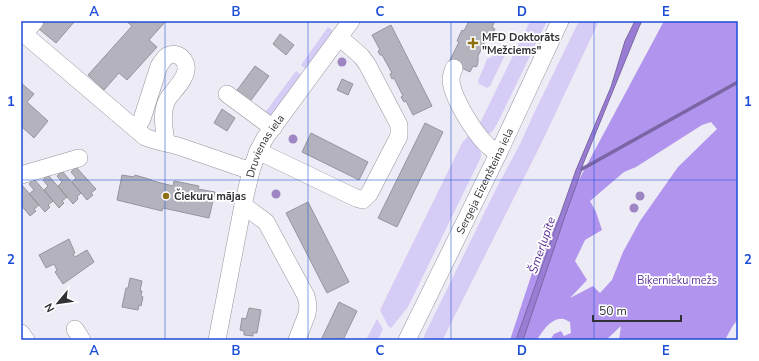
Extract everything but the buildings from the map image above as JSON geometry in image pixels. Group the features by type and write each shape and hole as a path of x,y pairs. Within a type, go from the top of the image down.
{"street":[{"path":"35,21 22,33 145,137 166,142 251,171"},
{"name":"Druvienas iela","path":"217,340 243,205 251,171 258,151 265,138 351,21"},
{"name":"Sergeja Eizenšteina iela","path":"407,340 498,154 560,21"},
{"path":"258,151 295,177 363,200 370,194 399,136 399,125 367,64 361,56 339,37"},
{"path":"136,128 142,119 160,66 164,59 173,54 178,55 185,62 186,70 184,78 168,99 164,111 163,121 166,142"},
{"path":"454,68 450,78 452,90 457,101 474,129 486,144 498,154"},
{"path":"227,94 273,128"},
{"path":"21,175 80,158"},
{"path":"243,205 266,222 306,296 308,314 296,340"},
{"path":"21,333 26,340"}],"shaded area":[{"path":"530,21 547,21 498,122 492,132 487,134 482,131 480,123"},
{"path":"579,21 599,21 541,144 443,339 425,340 424,336 497,187 520,144"},
{"path":"635,21 642,21 583,164 523,340 516,340 576,170 611,87 625,41"},
{"path":"328,27 334,32 306,69 301,65"},
{"path":"496,49 505,51 505,55 490,86 487,88 479,84 478,81 487,59 492,57"},
{"path":"296,71 303,76 270,119 264,114"},
{"path":"470,134 481,153 481,157 408,307 391,328 388,326 380,310 462,143"},
{"path":"377,319 383,329 378,340 366,340"}],"green space":[{"name":"Biķernieku mežs","path":"664,21 738,21 738,319 725,340 619,340 621,326 606,340 550,340 554,334 561,331 564,336 571,333 570,322 564,319 559,319 551,322 537,340 510,340 537,258","holes":["711,122 717,129 678,167 640,221 623,252 612,280 600,293 593,286 570,298 587,280 575,261 585,240 602,230 596,212 590,201 624,172 636,167 702,125"]}],"waterway":[{"path":"582,169 738,82"}],"place":[{"name":"MFD Doktorāts \"Mežciems\"","path":"473,43"},
{"name":"Čiekuru mājas","path":"166,196"}],"water label":[{"name":"Šmerļupīte","path":"542,245"}]}
